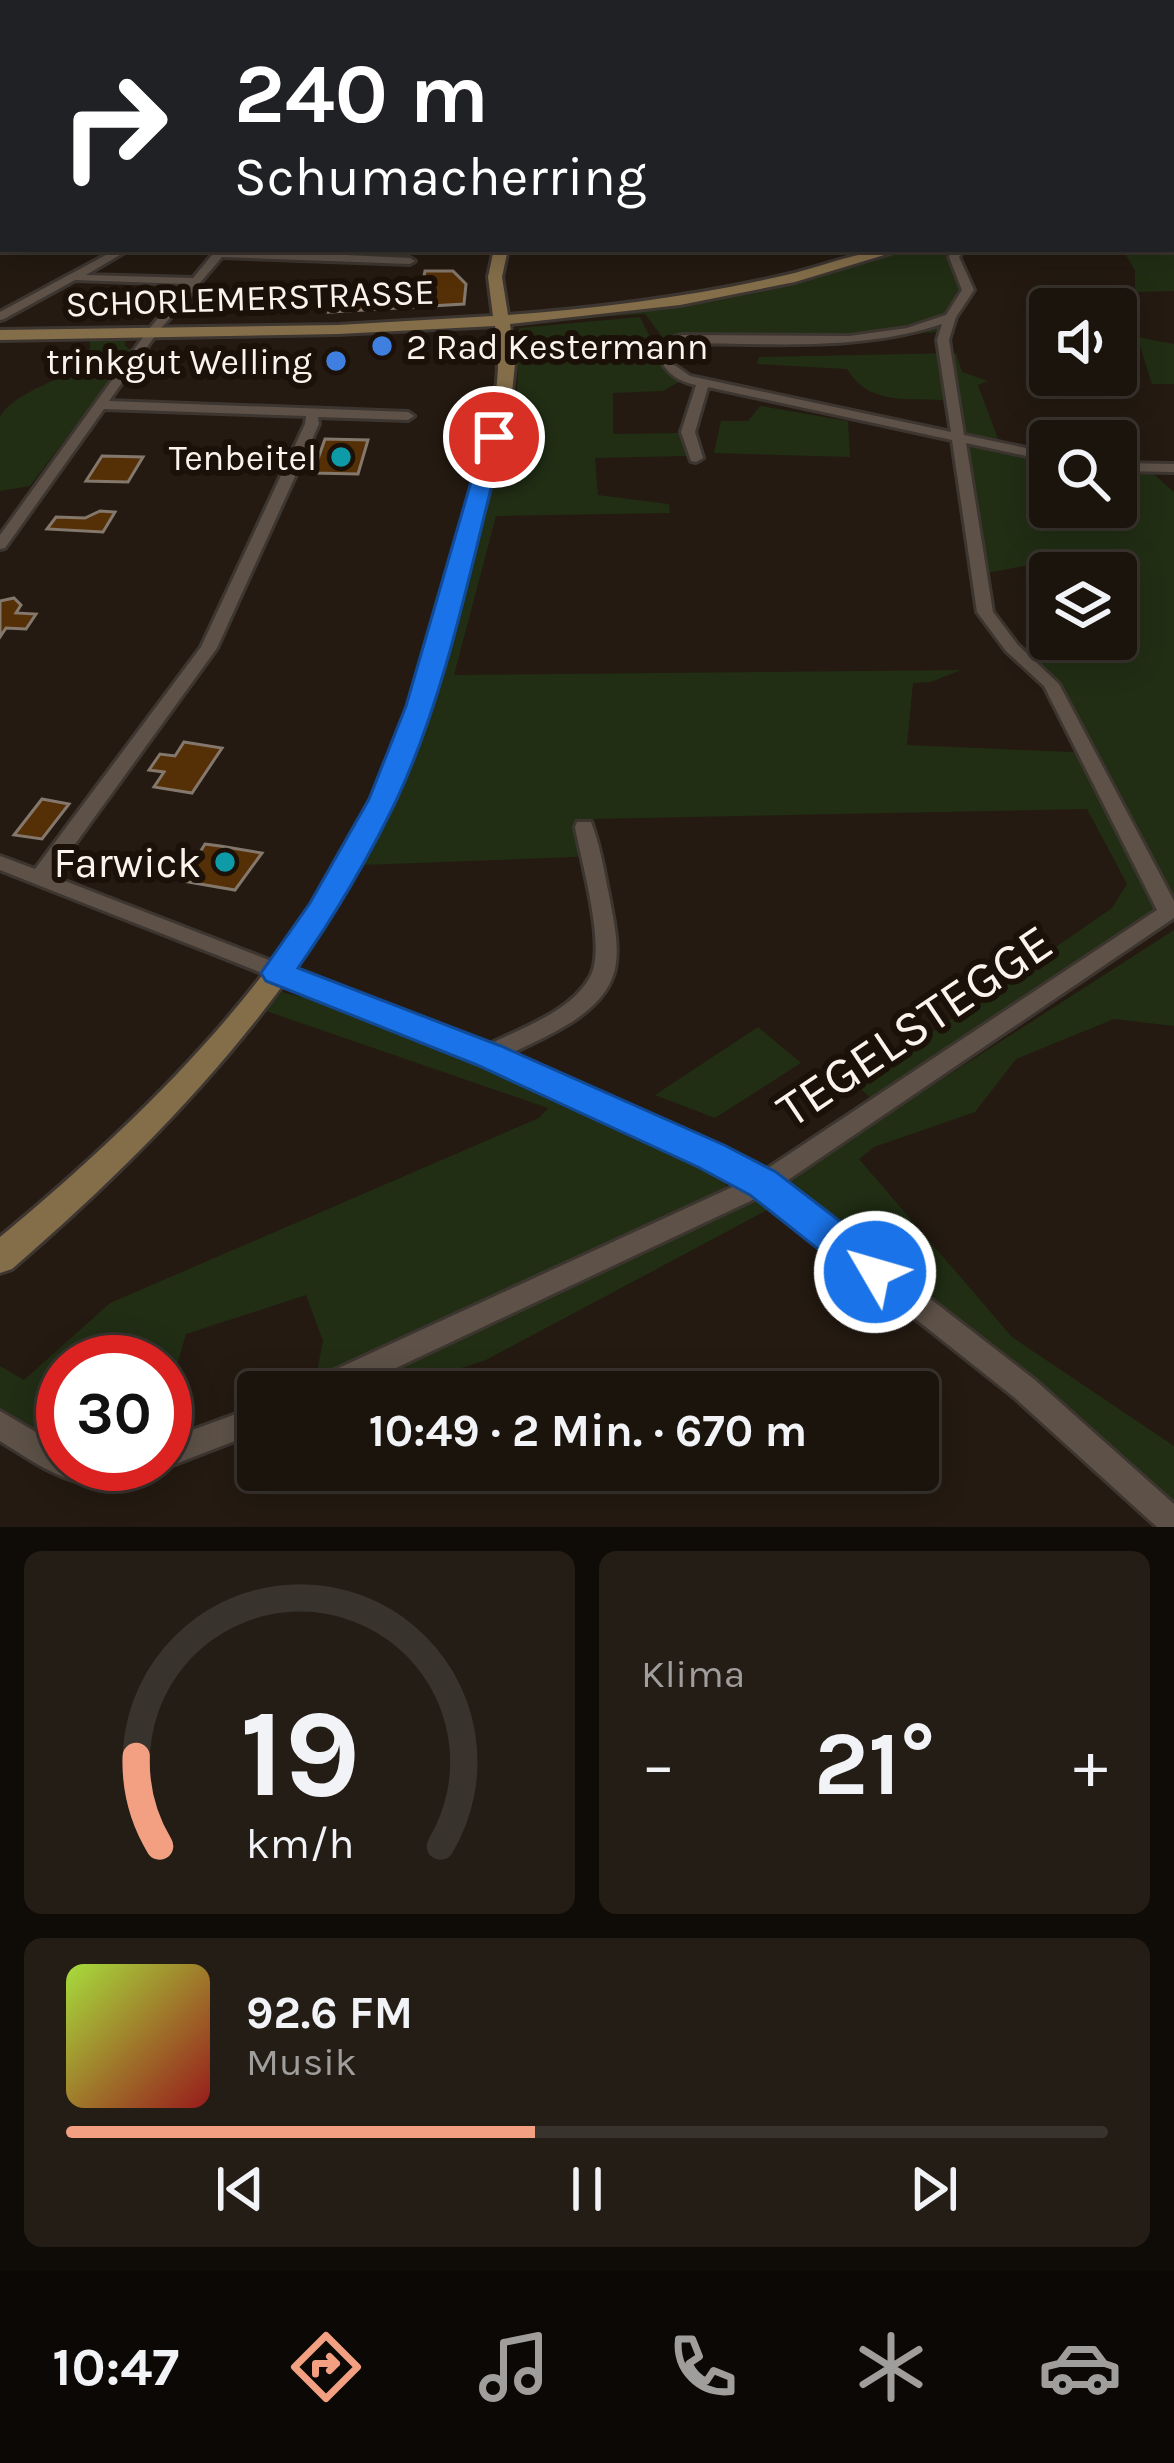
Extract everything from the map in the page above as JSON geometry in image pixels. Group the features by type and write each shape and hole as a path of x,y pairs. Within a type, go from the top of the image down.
{"main road":[{"path":"0,1258 122,1148 215,1051 277,973 350,863 383,799 419,706 503,398 507,361 493,274 500,252"},
{"name":"SCHORLEMERSTRASSE","path":"0,334 502,318 752,286 885,252"}],"street":[{"path":"0,317 120,252"},
{"path":"0,544 152,331 221,252"},
{"path":"241,252 410,261"},
{"path":"958,252 956,262 968,290 950,317 943,340 985,611 1012,648 1051,684 1170,909"},
{"path":"75,278 196,281"},
{"path":"950,317 864,339 681,339 659,344 675,374 1029,452"},
{"path":"696,458 688,432 704,382"},
{"path":"100,405 408,416"},
{"path":"38,880 209,648 312,424 312,413"},
{"path":"1137,467 1174,468"},
{"path":"489,1055 583,998 605,971 605,942 584,827"},
{"path":"0,863 489,1055 645,1124 763,1184 1024,1389 1174,1523"},
{"name":"TEGELSTEGGE","path":"361,1371 763,1184 1170,909"},
{"path":"0,1425 36,1447"},
{"path":"192,1444 237,1427"}],"green space":[{"path":"899,252 952,252 961,287 946,314 946,328 937,332 827,340 663,338 645,314 537,320 725,294"},
{"path":"1124,252 1174,252 1174,291 1137,292 1135,270"},
{"path":"640,317 666,370 681,381 663,391 613,393 613,434 682,433 687,456 595,458 598,495 669,504 670,513 496,516 454,675 961,670 931,682 913,683 907,745 1095,753 1061,693 1034,660 1137,660 1137,552 1029,552 1029,565 988,573 965,441 951,427 943,400 877,394 847,369 757,364 759,357 956,353 962,372 988,381 978,385 999,442 995,446 1029,453 1029,528 1137,528 1137,469 1149,470 1174,492 1174,896 872,1099 856,1085 1112,908 1127,884 1087,809 594,819 600,856 362,865 388,821 517,392 519,328"},
{"path":"109,333 125,335 125,346 132,351 30,486 0,491 0,417 18,399 58,378 90,353 90,340"},
{"path":"1137,337 1174,344 1174,384 1152,384"},
{"path":"760,406 848,421 850,457 714,453 721,421 748,421"},
{"path":"1174,930 1174,1026 1114,1019 1016,1059 975,1112 874,1147 859,1159 1012,1337 1174,1446 1174,1511 776,1186"},
{"path":"282,992 332,1005 694,1154 725,1169 726,1192 346,1371 317,1371 323,1341 306,1295 186,1335 74,1335 110,1303 539,1118 548,1108 266,1011"},
{"path":"758,1027 801,1063 715,1118 655,1095"},
{"path":"756,1193 773,1207 486,1360 452,1371 384,1371"},
{"path":"0,1366 24,1380 36,1369 36,1433 0,1409"}],"building":[{"path":"425,271 453,271 466,284 464,304 329,312 339,294 411,289 413,281 423,281"},
{"name":"Tenbeitel","path":"325,439 368,440 358,474 313,473"},
{"path":"102,456 143,457 128,482 86,481"},
{"path":"100,511 115,512 103,532 47,529 56,517 85,518"},
{"path":"14,598 21,605 16,613 36,614 26,629 6,628 0,637 0,601"},
{"path":"184,742 222,748 192,793 154,787 164,772 149,770 160,754 175,756"},
{"path":"42,799 69,804 42,839 14,835"},
{"name":"Farwick","path":"205,844 262,853 235,890 182,881"}],"place":[{"name":"2 Rad Kestermann","path":"382,346"},
{"name":"trinkgut Welling","path":"336,361"},
{"name":"Tenbeitel","path":"341,457"},
{"name":"Farwick","path":"225,862"}],"route":[{"path":"494,437 419,706 383,799 322,910 277,973 489,1055 711,1156 763,1184 875,1272"}]}
